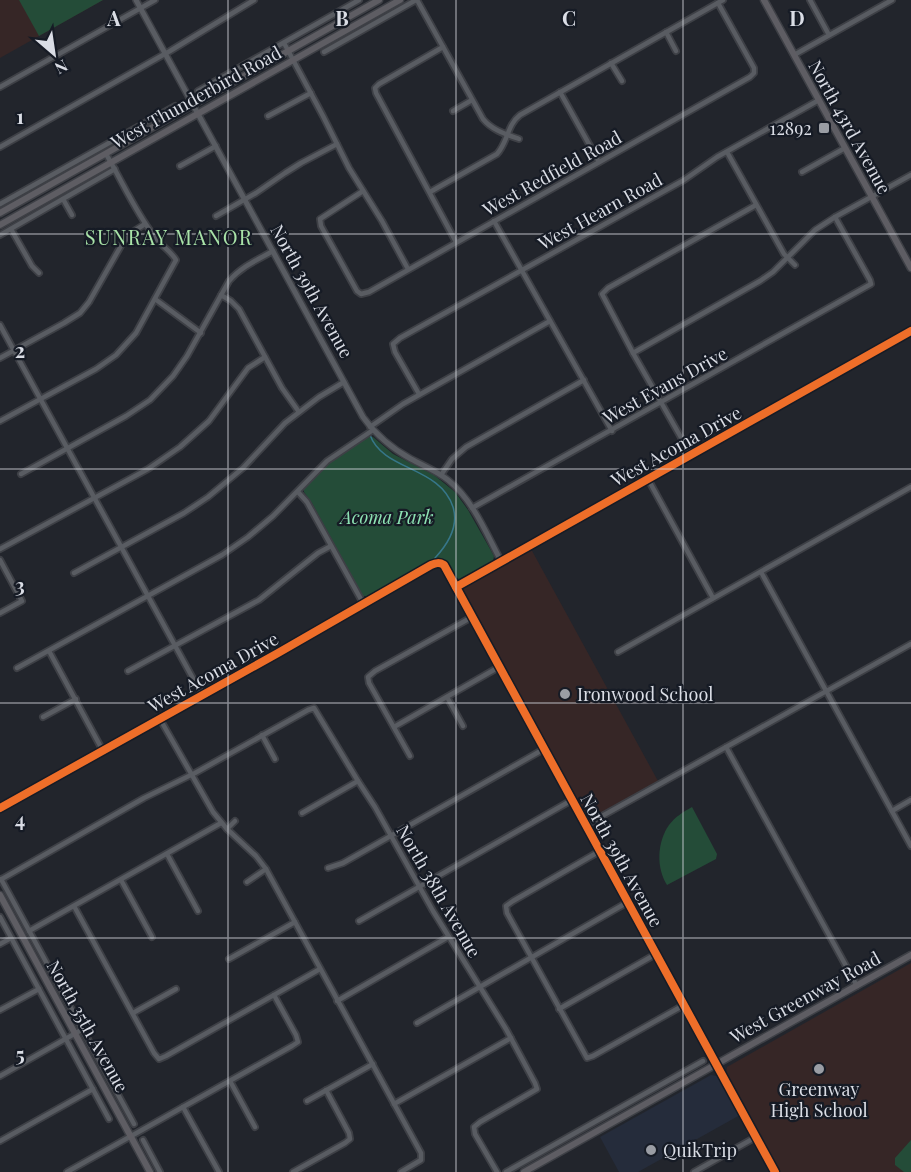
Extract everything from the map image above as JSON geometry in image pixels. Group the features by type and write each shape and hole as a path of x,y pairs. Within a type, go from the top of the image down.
{"main road":[{"name":"West Thunderbird Road","path":"0,213 379,0"},
{"name":"West Thunderbird Road","path":"0,225 400,0"},
{"name":"North 43rd Avenue","path":"764,0 911,268"},
{"name":"North 35th Avenue","path":"0,895 150,1172"},
{"name":"West Greenway Road","path":"524,1172 911,955"}],"street":[{"name":"North 39th Avenue","path":"136,0 371,428 394,449 441,475 459,490 472,508 501,561"},
{"path":"0,87 155,0"},
{"path":"0,147 165,54 254,0"},
{"path":"359,0 369,18"},
{"name":"West Thunderbird Road","path":"198,91 359,0"},
{"path":"324,52 416,0 479,114 488,125 519,139"},
{"path":"810,0 829,35"},
{"path":"794,55 892,0"},
{"path":"430,192 498,154 520,114 720,1"},
{"name":"West Redfield Road","path":"363,191 320,219 321,226 357,291 361,294 369,292 750,77 754,73 754,68 720,1"},
{"path":"666,32 676,51"},
{"path":"325,42 334,46"},
{"path":"284,43 337,144 408,269"},
{"path":"443,47 375,88 456,242"},
{"path":"611,63 622,81"},
{"name":"West Thunderbird Road","path":"208,85 208,96"},
{"path":"560,92 599,162"},
{"path":"268,116 311,93"},
{"path":"453,111 472,100"},
{"name":"West Hearn Road","path":"419,394 395,352 393,344 400,338 684,180 727,152 819,100"},
{"name":"West Thunderbird Road","path":"0,204 175,106"},
{"name":"West Thunderbird Road","path":"168,110 175,114"},
{"path":"216,216 337,144"},
{"path":"180,166 216,146"},
{"path":"802,172 845,148"},
{"path":"727,152 787,258 795,265"},
{"path":"0,421 96,369 116,355 136,333 176,260 161,246 145,224 106,154"},
{"path":"72,164 81,179"},
{"name":"West Thunderbird Road","path":"0,235 115,170"},
{"path":"633,353 760,281 773,272 815,230 911,175"},
{"path":"63,199 72,215"},
{"path":"691,455 602,294 608,288 756,205"},
{"name":"West Evans Drive","path":"472,508 871,284 835,217"},
{"path":"494,221 612,430"},
{"path":"0,358 80,313 89,302 122,244 134,231 145,224"},
{"path":"11,229 32,266 39,273"},
{"path":"706,233 710,240"},
{"path":"21,474 126,416 150,400 173,376 201,333 229,281 246,265 273,251"},
{"path":"651,264 655,271"},
{"path":"221,296 236,305 282,388 299,412"},
{"path":"155,300 201,333"},
{"path":"17,668 242,542 273,516 327,461 392,410 550,321"},
{"path":"0,325 202,695"},
{"name":"West Acoma Drive","path":"456,587 911,331"},
{"path":"500,349 504,356"},
{"path":"0,549 148,469 180,447 209,421 248,368 265,357"},
{"path":"441,475 452,459 466,447 584,380"},
{"path":"74,573 184,513 243,468 275,433 299,412 344,382"},
{"path":"434,386 438,393"},
{"path":"648,479 713,598"},
{"path":"618,652 911,487"},
{"path":"298,492 307,502 363,603"},
{"path":"128,671 259,600 318,553 331,546"},
{"path":"0,560 22,601 0,613"},
{"name":"North 39th Avenue","path":"441,563 775,1172"},
{"name":"West Acoma Drive","path":"0,808 433,564 441,563"},
{"path":"761,572 911,846"},
{"path":"410,756 369,683 368,677 472,617"},
{"path":"586,825 911,644"},
{"path":"49,651 103,751"},
{"path":"394,727 499,667"},
{"path":"447,697 463,726"},
{"path":"43,717 76,699"},
{"name":"North 38th Avenue","path":"262,735 314,708 392,836 448,937 511,1038 537,1089 474,1127 475,1134 497,1172"},
{"path":"160,719 213,812 266,869 421,1154 421,1160 401,1172"},
{"path":"0,879 262,735 275,759"},
{"path":"726,747 857,986"},
{"path":"328,868 343,863 544,749"},
{"path":"302,813 358,781"},
{"path":"359,921 572,800"},
{"path":"892,811 911,800"},
{"path":"227,829 235,821"},
{"path":"29,931 221,823"},
{"path":"600,851 506,906 507,913 559,1009 587,1058 684,1005"},
{"path":"167,854 198,911"},
{"path":"247,882 266,869"},
{"name":"North 35th Avenue","path":"0,879 134,1124"},
{"path":"121,880 152,937"},
{"path":"417,1023 628,902"},
{"path":"74,906 159,1059 320,969"},
{"name":"North 35th Avenue","path":"0,917 110,1119"},
{"path":"229,959 295,922"},
{"path":"337,1001 448,937"},
{"path":"0,944 11,938"},
{"path":"559,1009 656,954"},
{"path":"0,1010 39,989"},
{"path":"133,1013 176,989"},
{"path":"67,1172 298,1042 274,995"},
{"path":"0,1076 83,1029"},
{"path":"394,1104 511,1038"},
{"path":"506,1172 704,1061"},
{"path":"307,1101 372,1064"},
{"path":"230,1081 255,1127"},
{"path":"0,1141 93,1089"},
{"path":"293,1172 350,1139 326,1090"},
{"path":"646,1093 651,1101"},
{"path":"183,1107 219,1172"},
{"path":"694,1172 756,1137"},
{"path":"143,1140 160,1172"}],"shaded area":[{"path":"0,0 103,0 0,58"},
{"name":"Ironwood School","path":"531,549 658,781 592,818 587,817 463,591 464,586"},
{"name":"Greenway High School","path":"911,963 911,1172 780,1172 726,1073 727,1067"},
{"path":"711,1075 720,1079 740,1115 638,1172 619,1172 600,1137"}],"green space":[{"path":"19,0 103,0 39,36"},
{"name":"Acoma Park","path":"369,436 393,454 434,475 455,492 494,556 493,561 459,579 446,562 436,558 367,596 363,596 304,489 318,473"},
{"path":"692,807 717,854 716,859 667,885 661,871 659,855 662,839 671,822"},
{"path":"911,1140 911,1172 904,1172 895,1165 895,1158"}],"waterway":[{"path":"370,435 377,447 387,456 436,484 446,494 453,507 455,521 451,534 435,558"}],"cycle path":[{"path":"456,587 911,331"},
{"path":"0,808 431,565 442,564 775,1172"}],"place":[{"name":"12892","path":"824,128"},
{"name":"Ironwood School","path":"565,694"},
{"name":"Greenway High School","path":"819,1069"},
{"name":"QuikTrip","path":"651,1150"}],"district":[{"name":"SUNRAY MANOR","path":"169,236"}]}
